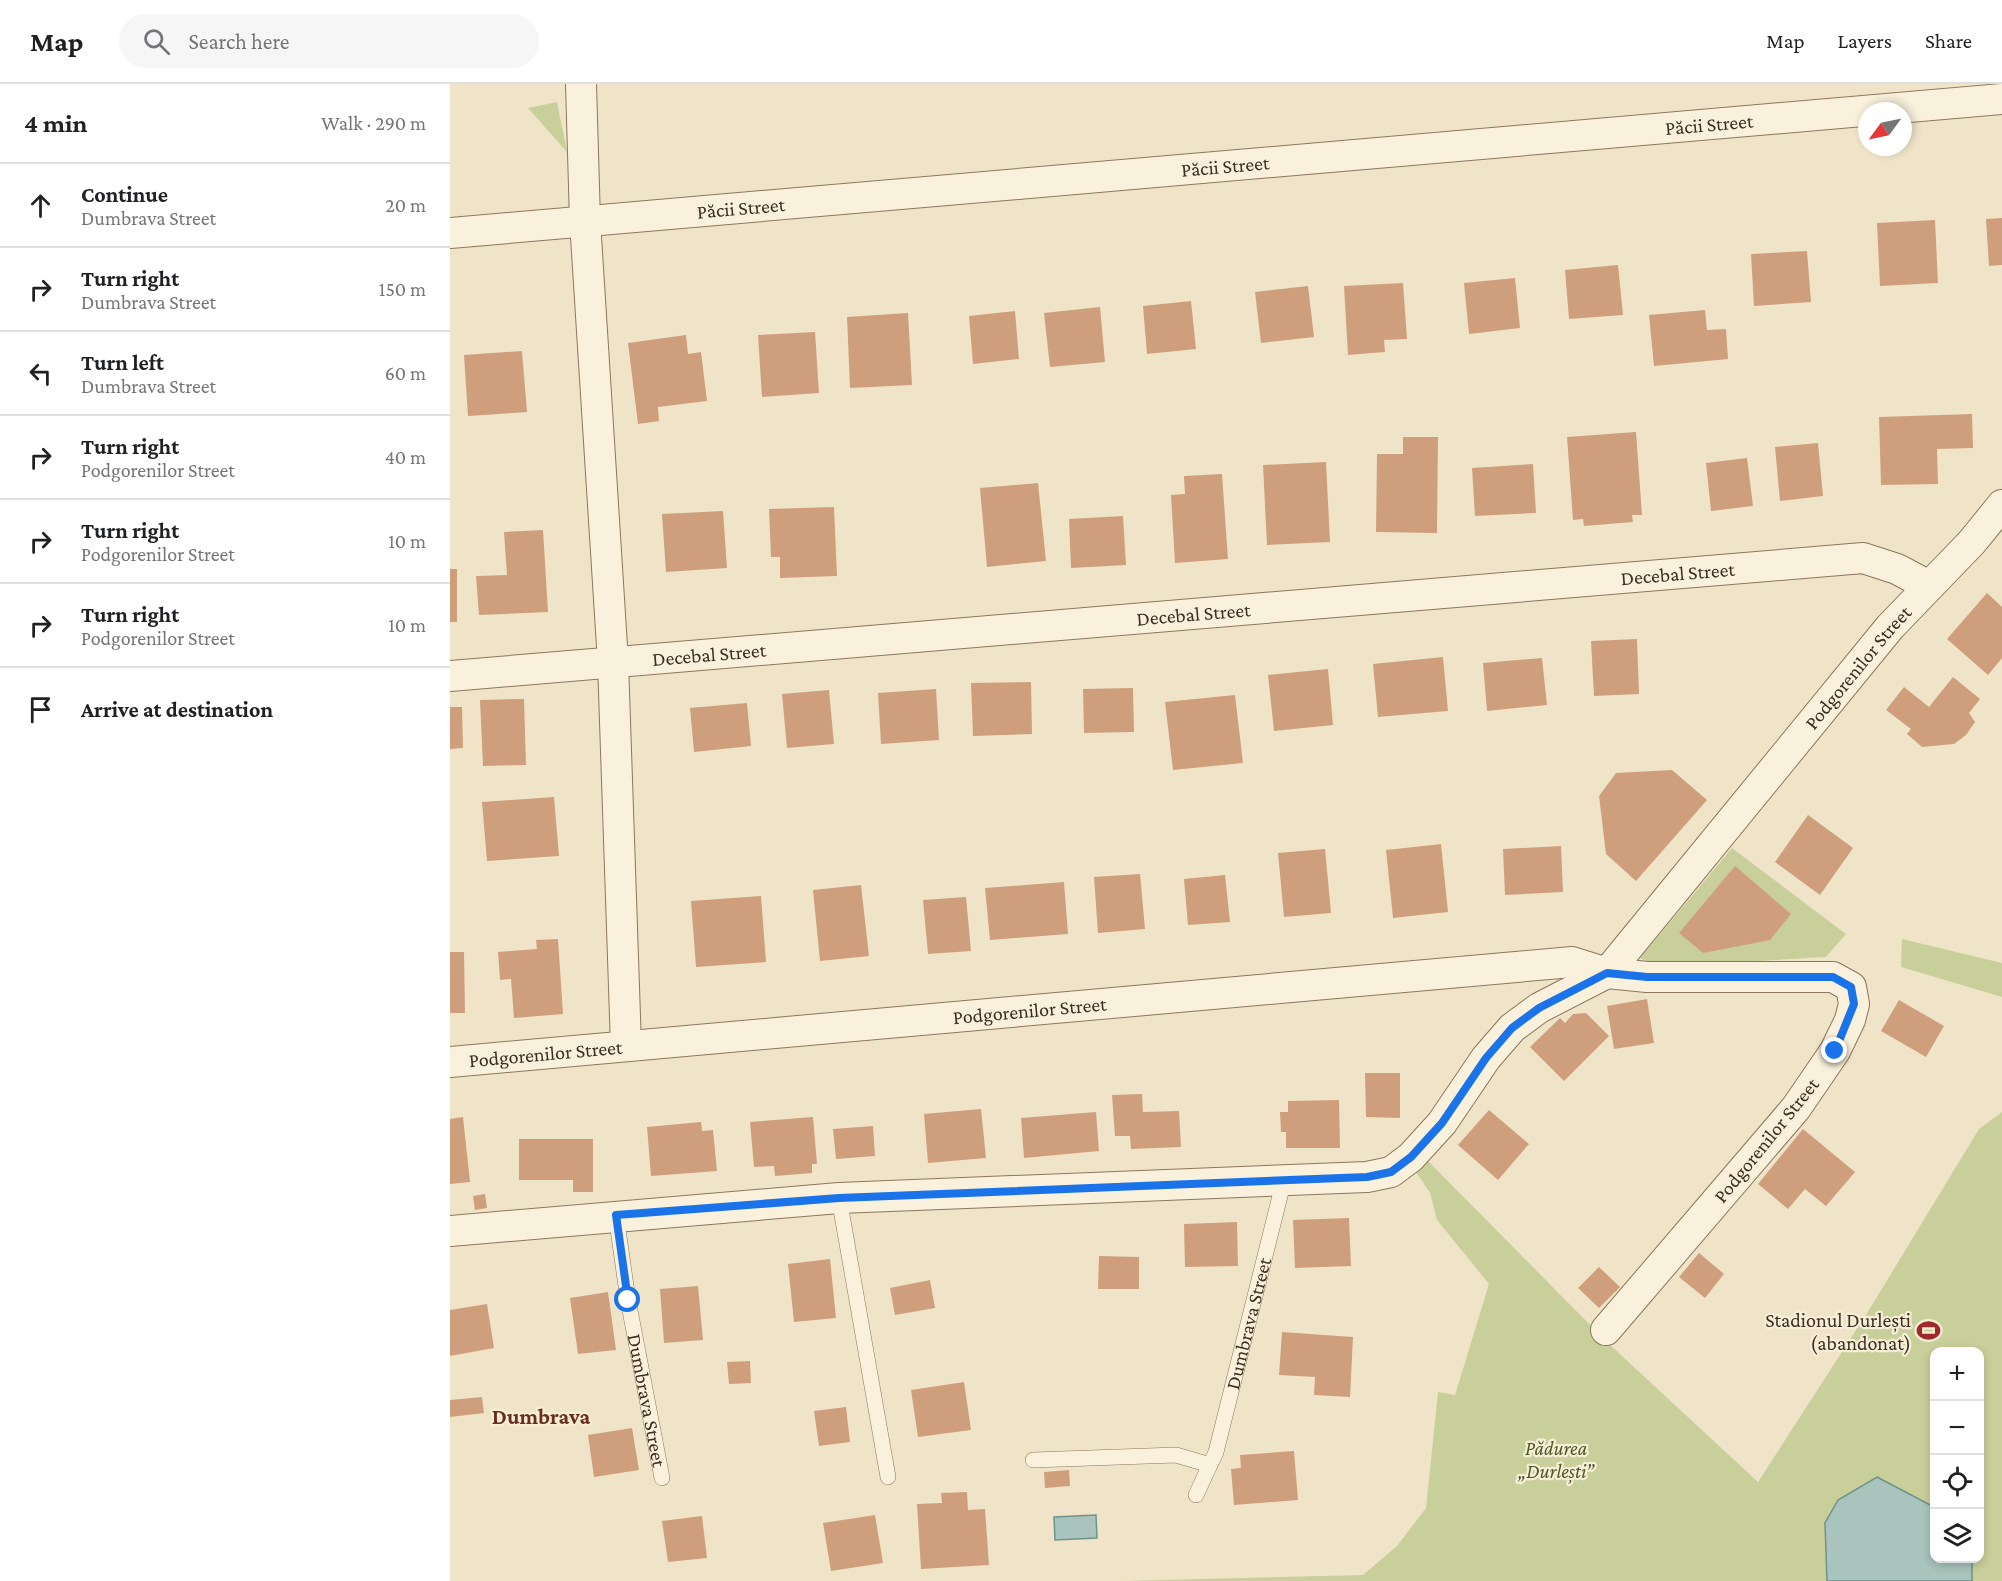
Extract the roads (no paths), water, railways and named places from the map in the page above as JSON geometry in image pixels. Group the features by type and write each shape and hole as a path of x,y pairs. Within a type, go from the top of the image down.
{"street":[{"path":"581,84 585,221 613,662 626,1046"},
{"name":"Păcii Street","path":"450,233 2002,99"},
{"name":"Podgorenilor Street","path":"1607,973 1890,627 1972,542 2002,505"},
{"name":"Decebal Street","path":"450,676 1863,558 1897,569 1929,586"},
{"name":"Podgorenilor Street","path":"450,1062 1572,962 1607,973 1647,977 1833,977 1851,987 1854,1004 1835,1051 1796,1108 1605,1330"},
{"path":"450,1231 616,1215 839,1198 1367,1177 1391,1172 1411,1157 1442,1123 1486,1058 1512,1028 1539,1008 1607,973"}],"lane":[{"name":"Dumbrava Street","path":"1196,1495 1216,1452 1284,1180"},
{"path":"839,1198 888,1477"},
{"name":"Dumbrava Street","path":"616,1215 628,1300 662,1478"},
{"path":"1033,1460 1176,1455 1210,1465"}],"water":[{"path":"1877,1477 1930,1505 1930,1563 1972,1563 1972,1581 1827,1581 1825,1523 1838,1500"},
{"path":"1096,1515 1097,1538 1055,1540 1054,1517"}],"place":[{"name":"Stadionul Durlești (abandonat)","path":"1929,1331"}],"district":[{"name":"Dumbrava","path":"541,1416"}],"park label":[{"name":"Pădurea „Durlești”","path":"1556,1460"}]}
